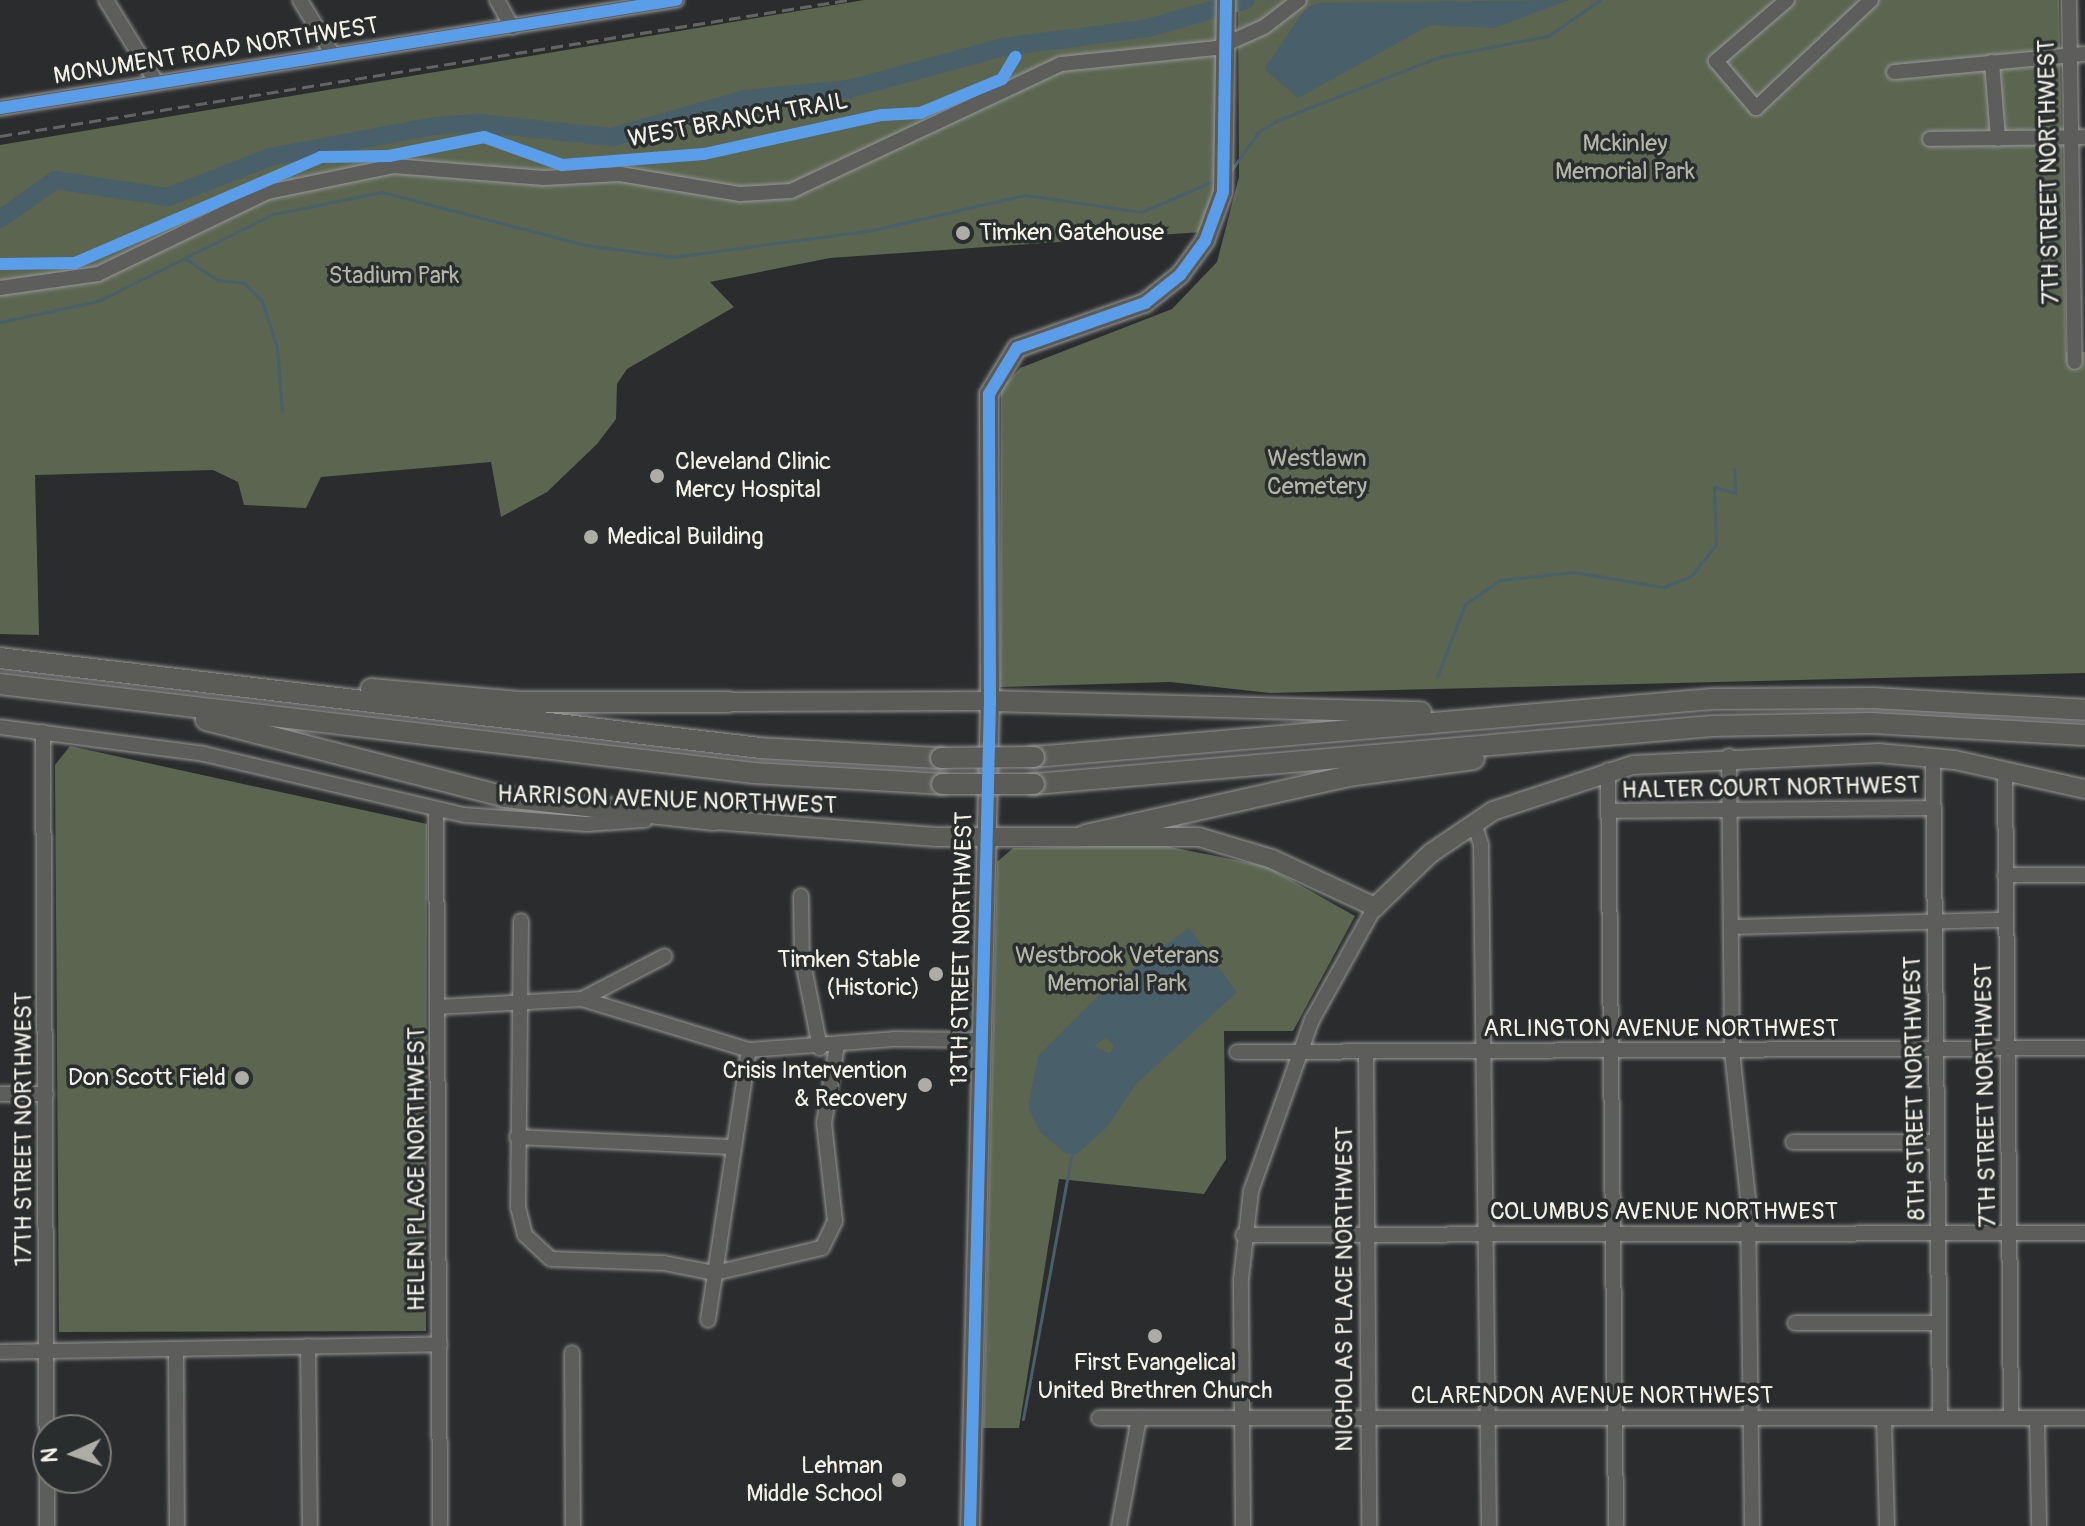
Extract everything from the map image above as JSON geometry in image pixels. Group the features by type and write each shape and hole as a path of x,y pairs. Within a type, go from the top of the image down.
{"highway":[{"path":"0,658 760,748 941,758 1034,757 1628,705 1815,697 2085,710"},
{"path":"183,680 521,702 729,702"},
{"path":"0,684 754,773 942,784 1034,784 1713,726 1871,723 2085,735"},
{"path":"0,695 192,717 505,797 714,820"},
{"path":"990,701 1134,700 1395,713 1579,699 1628,705"},
{"path":"1085,835 1349,776 1713,726"}],"main road":[{"path":"1226,0 1226,40"},
{"name":"13TH STREET NORTHWEST","path":"970,1526 990,701 988,400 995,373 1028,342 1127,312 1169,286 1205,241 1223,192 1226,40"},
{"path":"729,702 990,701"},
{"path":"1375,907 1474,823 1546,788 1608,770 1729,756 1933,757 2085,789"},
{"name":"HARRISON AVENUE NORTHWEST","path":"714,820 986,836 1085,835 1221,841 1375,907"}],"street":[{"path":"106,0 156,82"},
{"path":"300,0 333,55"},
{"path":"497,0 512,27"},
{"name":"MONUMENT ROAD NORTHWEST","path":"0,108 676,0"},
{"path":"0,288 98,274 268,192 394,166 544,178 620,174 756,195 791,191 1061,64 1226,40 1299,0"},
{"path":"1787,0 1716,61 1756,108 1871,0"},
{"name":"7TH STREET NORTHWEST","path":"2069,0 2077,54 2080,345"},
{"path":"1894,72 2077,54"},
{"path":"1992,62 1998,139"},
{"path":"1930,139 2078,137"},
{"path":"2075,362 2080,345"},
{"name":"HARRISON AVENUE NORTHWEST","path":"0,727 204,754 436,811 552,823 714,820"},
{"name":"17TH STREET NORTHWEST","path":"43,732 47,1526"},
{"path":"1729,756 1732,1051 1748,1234 1752,1526"},
{"name":"8TH STREET NORTHWEST","path":"1933,757 1940,1418"},
{"path":"1608,770 1616,1526"},
{"name":"7TH STREET NORTHWEST","path":"2005,772 2011,1418"},
{"name":"HALTER COURT NORTHWEST","path":"1608,811 1934,808"},
{"name":"HELEN PLACE NORTHWEST","path":"436,811 440,1526"},
{"path":"1474,823 1481,845 1489,1526"},
{"path":"2005,875 2085,875"},
{"path":"801,896 802,957 820,1048"},
{"path":"1243,1526 1243,1235 1261,1148 1299,1051 1375,907"},
{"path":"1731,927 2006,920"},
{"path":"521,921 524,1006 517,1137 520,1221 544,1256 715,1273 808,1256 832,1236 824,1107 837,1045"},
{"path":"438,1007 524,1006 582,999 665,956"},
{"path":"582,999 749,1050 982,1040"},
{"name":"ARLINGTON AVENUE NORTHWEST","path":"1237,1052 2085,1048"},
{"path":"708,1320 729,1147 749,1050"},
{"name":"NICHOLAS PLACE NORTHWEST","path":"1366,1051 1369,1526"},
{"path":"0,1094 46,1094"},
{"path":"517,1137 729,1147"},
{"path":"1793,1142 1937,1142"},
{"name":"COLUMBUS AVENUE NORTHWEST","path":"1243,1235 2085,1233"},
{"path":"1795,1323 1939,1323"},
{"path":"0,1352 440,1344"},
{"path":"308,1346 310,1526"},
{"path":"176,1349 177,1526"},
{"path":"572,1353 573,1526"},
{"name":"CLARENDON AVENUE NORTHWEST","path":"1099,1418 2085,1418"},
{"path":"1119,1526 1139,1418"},
{"path":"1884,1418 1887,1526"},
{"path":"2037,1418 2039,1526"}],"green space":[{"name":"Stadium Park","path":"864,0 1218,0 1217,197 1202,232 830,258 710,282 734,307 627,369 617,384 616,419 597,444 547,492 501,517 491,462 321,477 306,508 244,505 238,482 213,470 35,475 39,635 0,634 0,145"},
{"name":"Westlawn Cemetery","path":"1238,0 2059,0 2066,352 2085,352 2085,673 1270,693 1170,682 1000,687 1001,389 1020,368 1172,309 1217,262 1239,177"},
{"name":"Don Scott Field","path":"70,746 427,824 426,1331 59,1332 55,765"},
{"name":"Westbrook Veterans Memorial Park","path":"1160,845 1266,866 1355,916 1293,1031 1224,1031 1226,1159 1204,1194 1059,1179 1019,1428 983,1428 997,862 1013,848"}],"water":[{"path":"1569,0 1494,28 1430,25 1298,98 1264,69 1305,9 1318,3"},
{"path":"1189,928 1237,992 1135,1085 1108,1126 1077,1154 1065,1153 1040,1132 1028,1108 1038,1056 1103,991","holes":["1105,1038 1114,1045 1110,1054 1094,1046"]}],"waterway":[{"path":"0,219 55,180 168,197 270,157 434,126 478,123 612,137 745,99 849,89 1004,47 1148,28 1246,0"},
{"path":"1230,172 1259,131 1278,120 1439,57 1548,36 1600,0"},
{"path":"0,322 98,301 273,214 382,192 586,245 673,257 873,230 1025,195 1141,212 1216,180"},
{"path":"186,259 217,280 244,283 262,301 277,348 282,411"},
{"path":"1437,677 1465,604 1500,580 1574,572 1664,587 1692,575 1716,544 1714,487 1735,493 1734,469"},
{"path":"1023,1419 1072,1153"}],"railway":[{"path":"0,136 847,0"}],"cycle path":[{"path":"0,108 676,0"},
{"path":"970,1526 990,701 989,394 1017,348 1145,303 1180,275 1205,241 1223,192 1226,0"},
{"name":"WEST BRANCH TRAIL","path":"0,264 75,263 321,157 389,156 484,137 562,165 704,154 882,115 920,113 1002,79 1015,57"}],"place":[{"name":"Timken Gatehouse","path":"963,233"},
{"name":"Cleveland Clinic Mercy Hospital","path":"657,476"},
{"name":"Medical Building","path":"591,537"},
{"name":"Timken Stable (Historic)","path":"936,974"},
{"name":"Don Scott Field","path":"242,1078"},
{"name":"Crisis Intervention & Recovery","path":"925,1085"},
{"name":"First Evangelical United Brethren Church","path":"1155,1336"},
{"name":"Lehman Middle School","path":"899,1480"}],"park label":[{"name":"Mckinley Memorial Park","path":"1625,158"}]}
